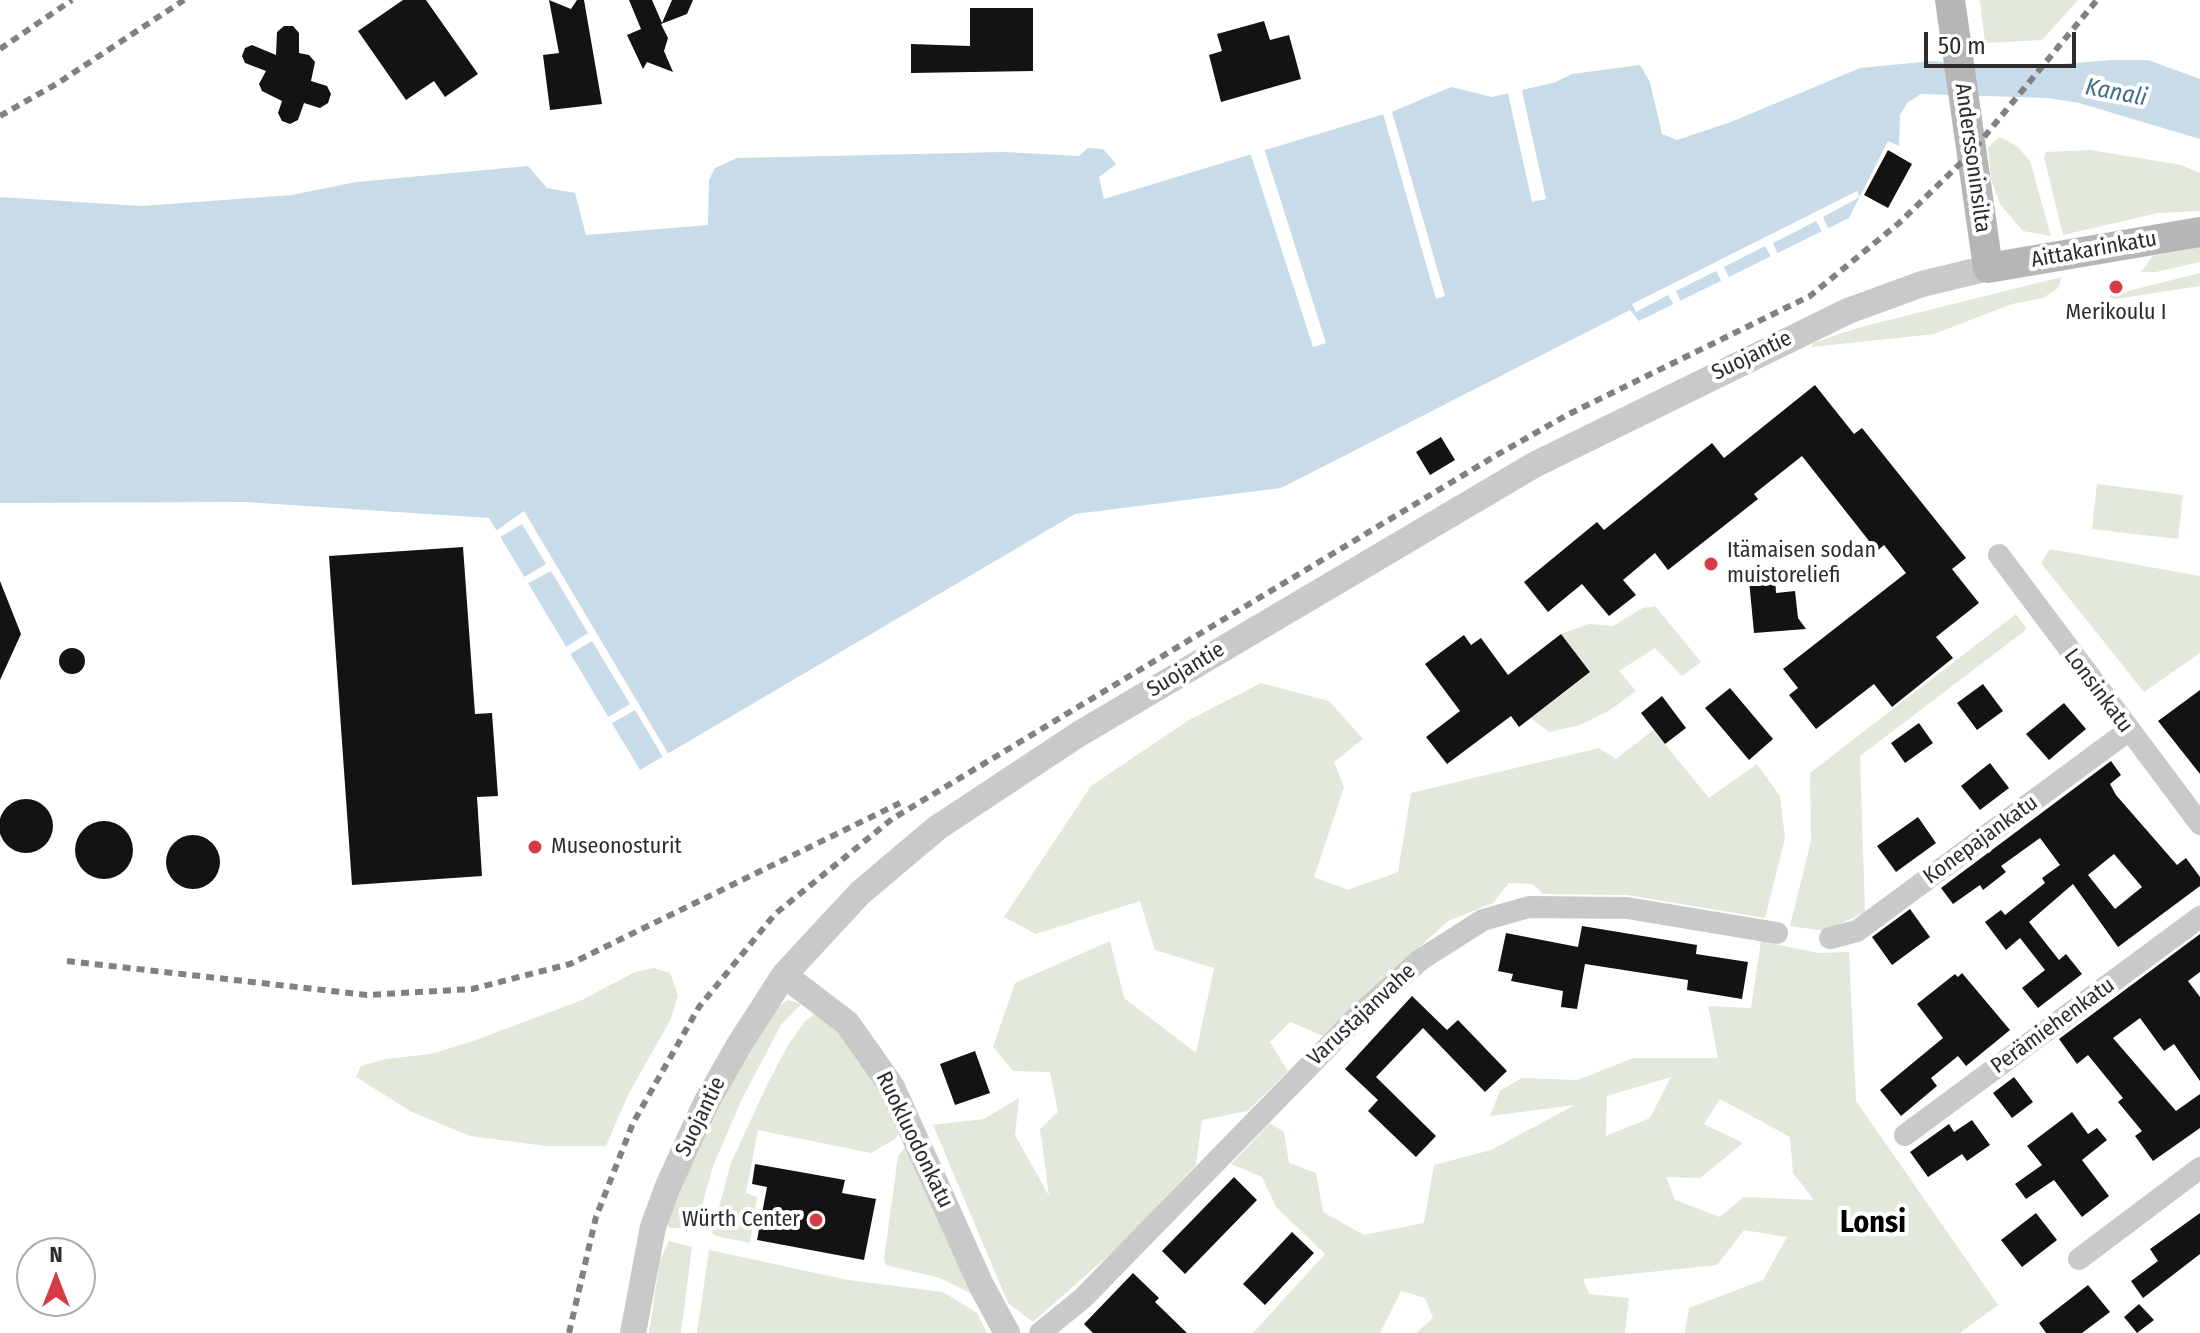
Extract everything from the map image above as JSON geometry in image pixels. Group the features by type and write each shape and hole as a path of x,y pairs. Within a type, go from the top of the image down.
{"main road":[{"name":"Anderssoninsilta","path":"1950,0 1988,268"},
{"name":"Aittakarinkatu","path":"1988,268 2200,232"}],"street":[{"name":"Suojantie","path":"633,1333 653,1227 706,1103 784,975 860,893 937,828 1079,734 1534,465 1773,345 1922,284 1988,268"},
{"name":"Lonsinkatu","path":"1999,555 2200,824"},
{"name":"Konepajankatu","path":"1830,938 1857,931 2128,731"},
{"name":"Varustajanvahe","path":"1040,1333 1083,1298 1357,1017 1420,960 1483,920 1529,907 1627,908 1777,933"},
{"name":"Perämiehenkatu","path":"1905,1135 2200,917"},
{"name":"Ruokluodonkatu","path":"784,975 847,1023 892,1087 981,1285 1007,1333"},
{"path":"2079,1259 2200,1168"}],"shaded area":[{"path":"1980,0 2078,0 2042,40 1985,43"},
{"path":"1999,137 2017,146 2030,161 2051,236 2023,231 2000,204 1991,179 1988,148"},
{"path":"2090,150 2181,165 2200,173 2200,211 2158,213 2063,235 2044,157 2046,152"},
{"path":"2200,247 2200,262 2156,272 2141,272 2153,256"},
{"path":"2200,273 2200,286 2115,299 2108,296"},
{"path":"2062,277 2058,288 2043,298 2012,304 1934,334 1812,347 1813,343 1861,327"},
{"path":"2097,484 2183,495 2178,539 2092,529"},
{"path":"2050,549 2200,576 2200,653 2144,692 2041,563"},
{"path":"1655,606 1701,662 1682,676 1655,648 1619,671 1636,691 1610,710 1580,725 1549,732 1531,718 1590,673 1561,634 1589,624 1613,626 1643,608"},
{"path":"2016,614 2027,629 1860,756 1865,912 1825,931 1790,926 1811,841 1810,773"},
{"path":"1261,683 1329,701 1363,739 1334,762 1344,787 1314,877 1348,890 1398,872 1411,793 1599,748 1616,759 1653,730 1709,798 1757,764 1780,796 1785,838 1765,918 1627,895 1543,894 1533,884 1509,883 1493,903 1448,921 1323,1036 1290,1022 1270,1042 1288,1071 1248,1111 1202,1120 1196,1165 1117,1248 1033,1322 1008,1303 933,1125 984,1119 1019,1098 1015,1135 1049,1196 1040,1129 1058,1112 1050,1072 1013,1071 993,1047 1015,983 1110,941 1124,998 1196,1053 1214,968 1155,950 1140,901 1036,934 1004,917 1091,786 1189,720"},
{"path":"1761,941 1818,953 1849,952 1856,1101 1998,1305 1960,1333 1685,1333 1689,1308 1763,1280 1787,1237 1744,1230 1717,1265 1583,1279 1589,1294 1629,1298 1625,1333 1416,1333 1433,1318 1425,1298 1401,1291 1380,1333 1253,1333 1325,1254 1276,1207 1262,1177 1231,1164 1270,1123 1284,1132 1289,1163 1316,1173 1323,1212 1364,1235 1424,1223 1434,1165 1491,1150 1575,1105 1490,1116 1500,1091 1522,1078 1578,1080 1633,1058 1718,1058 1708,1006 1751,1008","holes":["1671,1077 1650,1118 1606,1136 1607,1096","1720,1099 1790,1137 1793,1173 1814,1200 1744,1197 1720,1217 1675,1200 1666,1177 1700,1178 1743,1143 1704,1124"]},
{"path":"654,968 670,973 678,995 671,1019 628,1095 606,1146 546,1146 470,1136 412,1112 356,1077 361,1066 386,1059 431,1054 476,1040 582,1000 635,972"},
{"path":"788,1000 801,1004 781,1025 742,1099 713,1166 696,1227 670,1228 667,1224 704,1124 773,1010"},
{"path":"818,1012 876,1067 901,1131 895,1139 871,1153 758,1130 746,1193 757,1197 750,1243 716,1236 712,1233 731,1163 788,1045 805,1021"},
{"path":"905,1147 909,1150 970,1293 940,1278 886,1265 884,1259 898,1156"},
{"path":"669,1241 692,1247 681,1333 649,1333 660,1260"},
{"path":"709,1250 848,1280 943,1292 977,1313 987,1333 697,1333"}],"water":[{"name":"Kanali","path":"2148,60 2200,79 2200,139 2079,103 2048,98 1921,94 1907,103 1900,115 1899,146 1888,141 1849,218 1639,321 1630,310 1281,488 1075,514 640,770 489,518 245,502 0,503 0,197 142,206 292,195 356,182 528,166 547,188 575,193 586,235 708,225 709,180 715,168 737,158 1004,152 1079,156 1088,148 1103,149 1116,164 1099,177 1104,199 1394,111 1451,87 1492,97 1556,82 1572,74 1640,65 1650,82 1662,134 1677,140 1731,122 1860,68 1932,61 2008,68"}],"pier":[{"path":"1521,86 1546,199 1532,202 1507,89"},
{"path":"1391,108 1445,296 1436,299 1382,110"},
{"path":"1263,145 1326,343 1313,347 1249,149"},
{"path":"1857,191 1860,197 1823,217 1830,232 1824,235 1816,221 1773,243 1779,257 1773,260 1765,246 1724,267 1730,280 1723,284 1716,271 1676,291 1682,304 1675,307 1668,295 1636,312 1632,304"},
{"path":"524,511 669,755 664,759 635,710 609,725 605,719 630,704 592,641 567,656 563,649 588,633 551,571 525,585 521,579 546,564 522,524 497,539 493,533"}],"building":[{"path":"403,0 426,0 478,74 445,97 434,81 406,100 358,31"},
{"path":"549,0 571,9 577,0 584,0 602,104 550,110 543,55 559,53"},
{"path":"629,0 652,0 662,23 672,0 693,0 687,14 661,24 668,38 664,51 673,72 647,62 643,69 627,35 641,29"},
{"path":"970,8 1033,8 1033,71 911,73 911,44 970,46"},
{"path":"1264,21 1270,40 1289,35 1301,79 1221,102 1209,55 1222,51 1217,34"},
{"path":"284,26 293,26 299,33 299,53 309,55 315,62 311,81 327,86 331,94 328,103 320,108 304,103 298,120 290,124 282,121 278,113 282,101 262,91 259,84 266,71 245,63 242,56 245,48 252,45 276,55 277,32"},
{"path":"1888,150 1912,164 1888,208 1864,195"},
{"path":"1815,385 1854,434 1862,428 1966,558 1952,569 1979,603 1936,637 1953,658 1892,707 1874,684 1816,729 1789,695 1798,688 1783,669 1906,573 1884,545 1877,551 1802,456 1754,494 1758,499 1668,570 1655,553 1623,580 1636,595 1609,616 1582,584 1548,612 1524,582 1597,522 1604,530 1712,443 1724,458"},
{"path":"1441,437 1455,460 1430,475 1416,452"},
{"path":"463,547 475,714 492,713 498,796 477,797 482,876 352,885 329,556"},
{"path":"1775,578 1776,593 1795,591 1798,618 1806,629 1754,633 1749,580"},
{"path":"0,581 21,634 0,680"},
{"path":"1561,634 1590,672 1519,727 1511,716 1447,764 1426,737 1460,711 1425,664 1464,635 1471,645 1481,638 1508,675"},
{"path":"72,648 81,652 85,661 81,670 72,674 63,670 59,661 63,652"},
{"path":"1983,684 2003,711 1977,730 1957,703"},
{"path":"1730,688 1773,739 1749,760 1705,708"},
{"path":"2200,690 2200,774 2158,721"},
{"path":"1662,696 1686,728 1665,744 1641,713"},
{"path":"2064,703 2086,729 2049,760 2026,734"},
{"path":"1919,723 1933,743 1905,763 1891,743"},
{"path":"2111,761 2121,775 2110,784 2116,795 2177,865 2186,858 2200,877 2200,886 2118,947 2073,884 2029,922 2059,960 2066,954 2082,974 2038,1008 2022,988 2045,970 2020,938 2006,950 1985,922 2001,910 2005,915 2045,883 2042,878 2060,865 2040,838 2001,866 2006,872 1983,890 1980,885 1953,904 1941,888","holes":["2114,854 2142,887 2115,909 2088,875"]},
{"path":"1990,763 2009,788 1980,810 1961,786"},
{"path":"26,799 45,807 53,826 45,845 26,853 7,845 -1,826 7,807"},
{"path":"1918,817 1936,843 1896,872 1877,846"},
{"path":"104,821 124,830 133,850 124,870 104,879 84,870 75,850 84,830"},
{"path":"193,835 212,843 220,862 212,881 193,889 174,881 166,862 174,843"},
{"path":"1910,909 1930,937 1892,965 1872,937"},
{"path":"1582,926 1697,945 1696,954 1748,962 1742,999 1687,990 1688,980 1585,964 1577,1009 1561,1007 1563,991 1511,981 1513,974 1498,971 1506,933 1578,947"},
{"path":"2200,934 2200,972 2188,981 2200,997 2200,1081 2174,1044 2164,1051 2140,1018 2113,1038 2176,1111 2200,1094 2200,1128 2153,1161 2135,1136 2142,1131 2118,1102 2123,1098 2088,1055 2077,1064 2059,1039"},
{"path":"1962,973 2010,1030 1966,1066 1958,1056 1931,1078 1937,1086 1901,1116 1880,1090 1943,1038 1917,1004 1955,974 1958,977"},
{"path":"1412,996 1447,1030 1458,1020 1507,1071 1485,1092 1423,1028 1376,1077 1436,1136 1416,1157 1368,1111 1378,1100 1345,1069"},
{"path":"975,1051 990,1093 955,1105 940,1064"},
{"path":"2014,1077 2033,1102 2012,1118 1993,1093"},
{"path":"2072,1112 2088,1134 2097,1128 2107,1140 2082,1160 2109,1196 2082,1217 2054,1180 2026,1199 2015,1184 2042,1165 2027,1146"},
{"path":"1972,1120 1990,1145 1967,1161 1962,1154 1928,1177 1910,1152 1949,1124 1954,1132"},
{"name":"Würth Center","path":"755,1164 845,1180 842,1193 876,1199 864,1260 757,1240 767,1187 752,1184"},
{"path":"1234,1177 1257,1200 1185,1274 1162,1251"},
{"path":"2036,1213 2057,1240 2022,1267 2001,1240"},
{"path":"2200,1213 2200,1254 2143,1298 2131,1281 2158,1261 2150,1249"},
{"path":"1292,1232 1314,1253 1265,1305 1243,1284"},
{"path":"1133,1273 1159,1298 1155,1302 1187,1333 1093,1333 1084,1324"},
{"path":"2088,1285 2110,1312 2082,1333 2046,1333 2039,1323"},
{"path":"2139,1304 2154,1320 2137,1333 2124,1317"}],"railway":[{"path":"0,49 72,0"},
{"path":"0,116 58,83 184,0"},
{"path":"569,1333 596,1217 633,1123 699,1007 775,914 892,819 1495,456 1567,415 1810,296 1899,223 1970,154 2097,0"},
{"path":"67,961 367,995 472,989 570,964 900,803"}],"place":[{"name":"Merikoulu I","path":"2116,287"},
{"name":"Itämaisen sodan muistoreliefi","path":"1711,564"},
{"name":"Museonosturit","path":"535,847"},
{"name":"Würth Center","path":"816,1220"}],"district":[{"name":"Lonsi","path":"1873,1224"}]}
